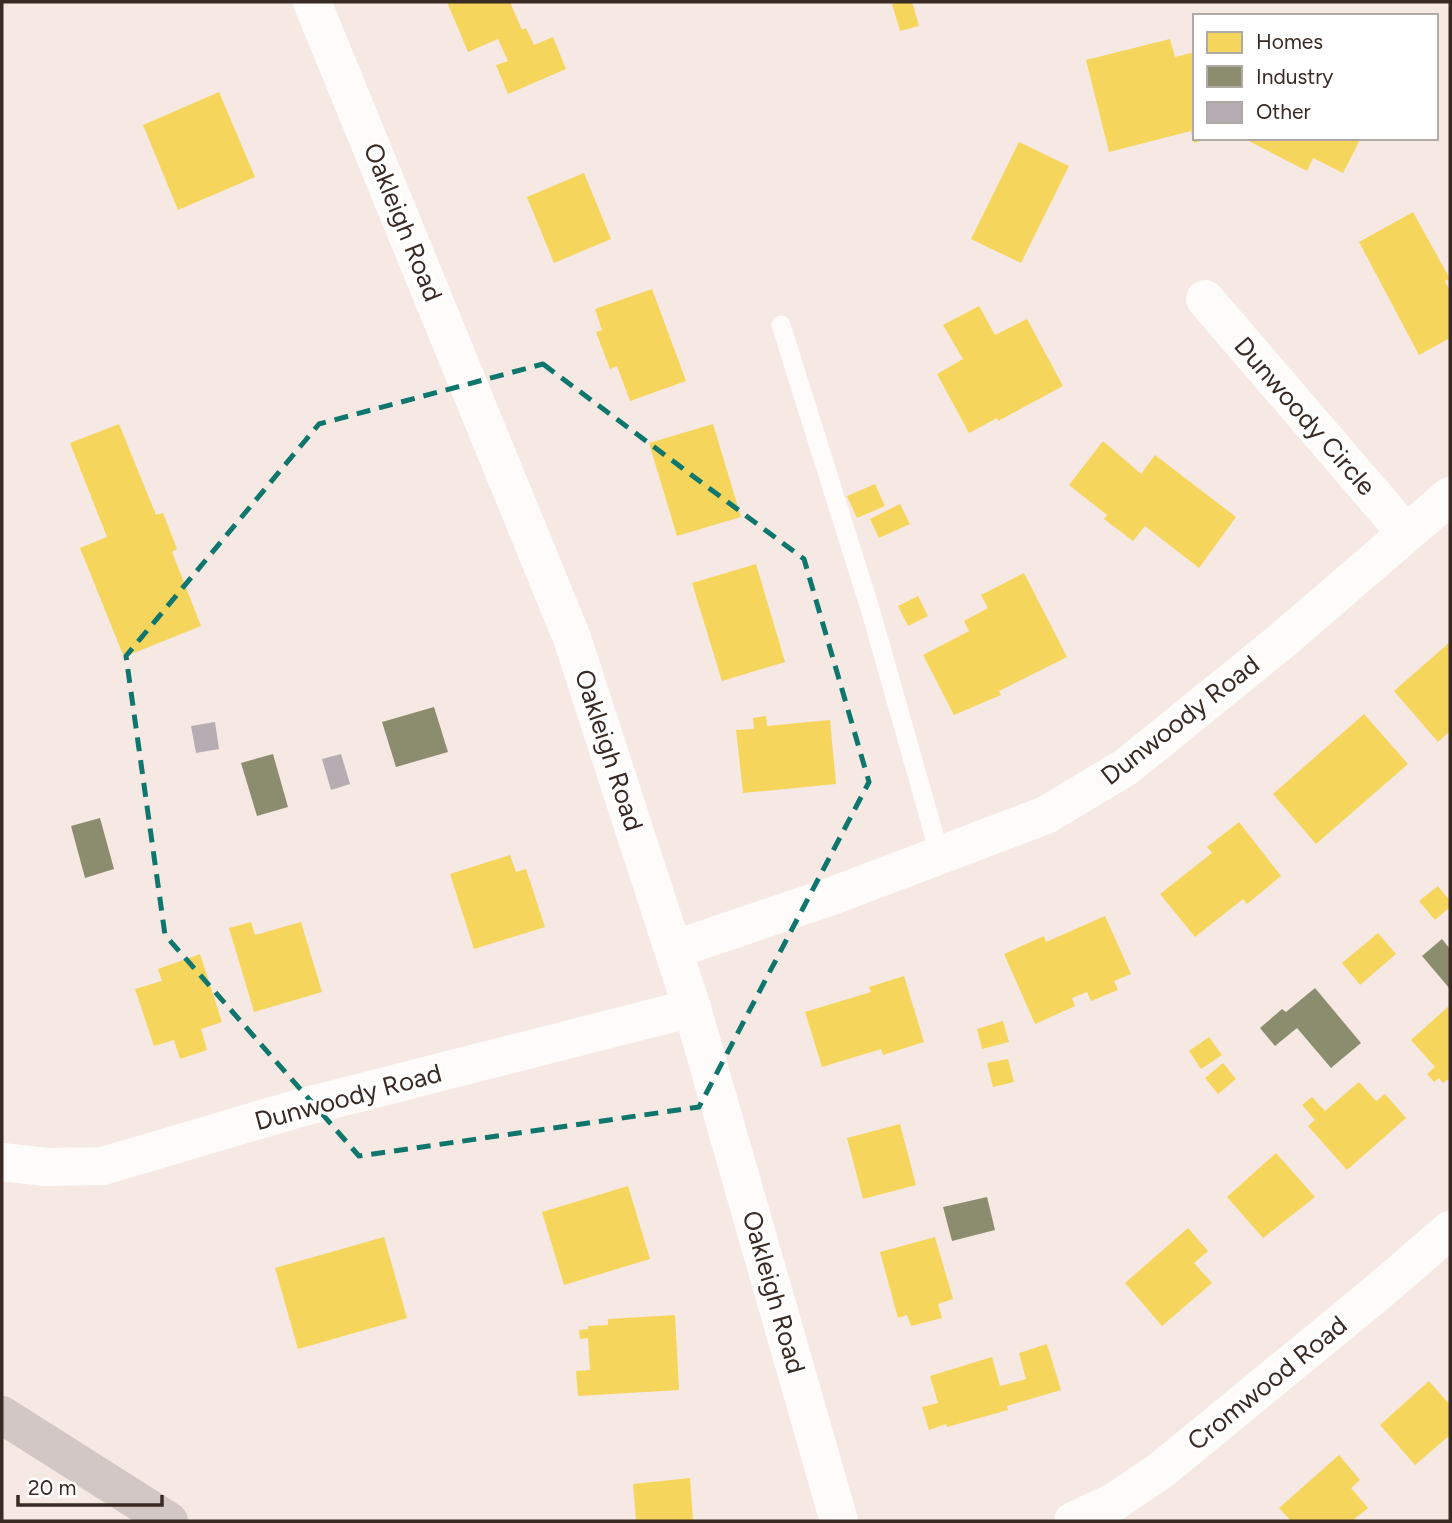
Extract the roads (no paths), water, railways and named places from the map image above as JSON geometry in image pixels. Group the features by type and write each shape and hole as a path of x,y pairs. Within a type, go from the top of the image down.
{"highway":[{"path":"2,1415 169,1521"}],"street":[{"name":"Oakleigh Road","path":"312,2 572,638 692,1008 839,1521"},
{"name":"Dunwoody Circle","path":"1205,299 1406,533"},
{"name":"Dunwoody Road","path":"673,950 832,897 1046,816 1126,767 1279,643 1450,496"},
{"name":"Dunwoody Road","path":"2,1162 46,1167 103,1166 296,1110 692,1008"},
{"name":"Cromwood Road","path":"1073,1521 1114,1502 1160,1471 1450,1230"}],"lane":[{"path":"781,325 871,612 940,856"}]}
